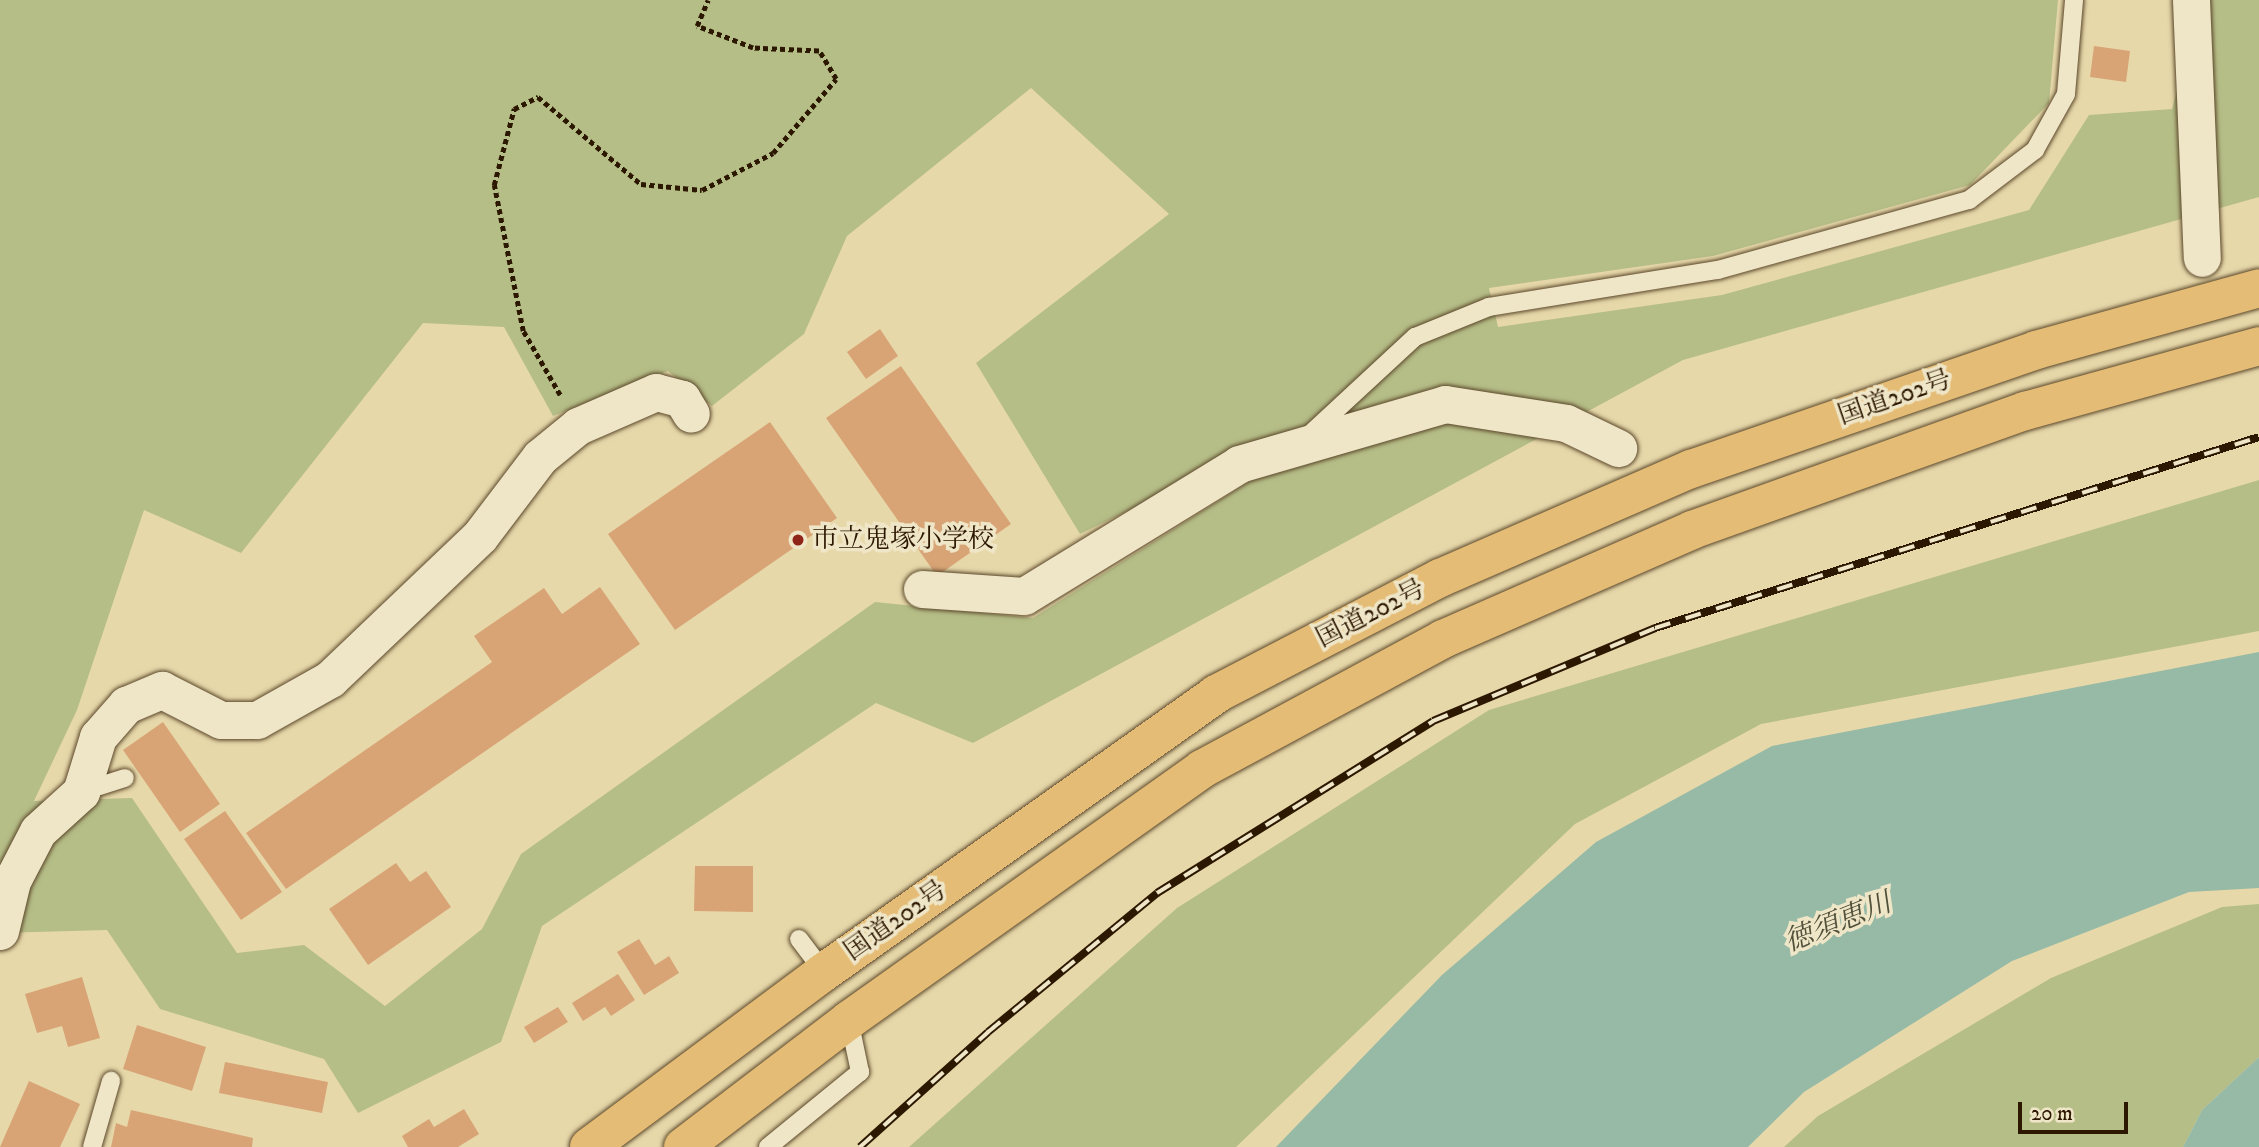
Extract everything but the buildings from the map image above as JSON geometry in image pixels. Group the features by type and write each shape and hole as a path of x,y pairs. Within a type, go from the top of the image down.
{"highway":[{"name":"国道202号","path":"589,1147 824,972 1216,694 1440,578 1691,468 2036,350 2259,288"},
{"name":"国道202号","path":"683,1147 849,1020 1202,769 1443,639 1756,507 2025,411 2259,346"}],"street":[{"path":"2191,0 2202,258"},
{"path":"0,930 12,881 38,831 81,792 99,737 126,705 162,690 221,720 257,720 330,679 480,536 540,457 578,426 656,392 681,399 691,414"},
{"path":"922,589 1024,596 1239,464 1445,404 1566,423 1618,448"}],"lane":[{"path":"1298,445 1415,337 1489,307 1718,270 1969,200 2035,150 2066,94 2074,0"},
{"path":"81,792 125,778"},
{"path":"799,939 824,972"},
{"path":"768,1147 860,1072 849,1020"},
{"path":"92,1147 111,1081"}],"path":[{"path":"578,426 523,331 494,185 514,109 538,97 641,184 702,190 773,153 836,79 819,51 753,48 697,26 708,0"}],"green space":[{"path":"0,0 2058,0 2049,103 1970,185 1713,256 1489,288 1498,327 1722,295 2029,210 2089,115 2172,109 2201,0 2259,0 2259,197 1683,360 973,743 876,703 542,926 501,1042 358,1113 324,1059 160,1009 107,930 0,933","holes":["1031,88 1169,214 976,363 1080,534 1300,427 1255,478 1033,618 875,602 521,854 482,929 385,1006 304,945 237,953 132,798 34,801 77,710 144,510 241,553 423,323 504,327 553,416 668,371 712,406 804,334 847,236"]},
{"path":"2259,480 2259,631 1761,724 1575,824 1236,1147 909,1147 1177,908 1489,710"},
{"path":"2259,904 2259,1057 2202,1110 2183,1147 1784,1147 1818,1116 2051,978 2222,907"}],"water":[{"name":"徳須恵川","path":"2259,652 2259,888 2189,892 2012,961 1804,1092 1748,1147 1276,1147 1442,975 1596,842 1772,746"},
{"path":"2259,1057 2259,1147 2183,1147 2202,1110"}],"railway":[{"path":"860,1147 988,1032 1157,893 1433,721 1655,628 2259,437"}],"place":[{"name":"市立鬼塚小学校","path":"798,540"}]}
